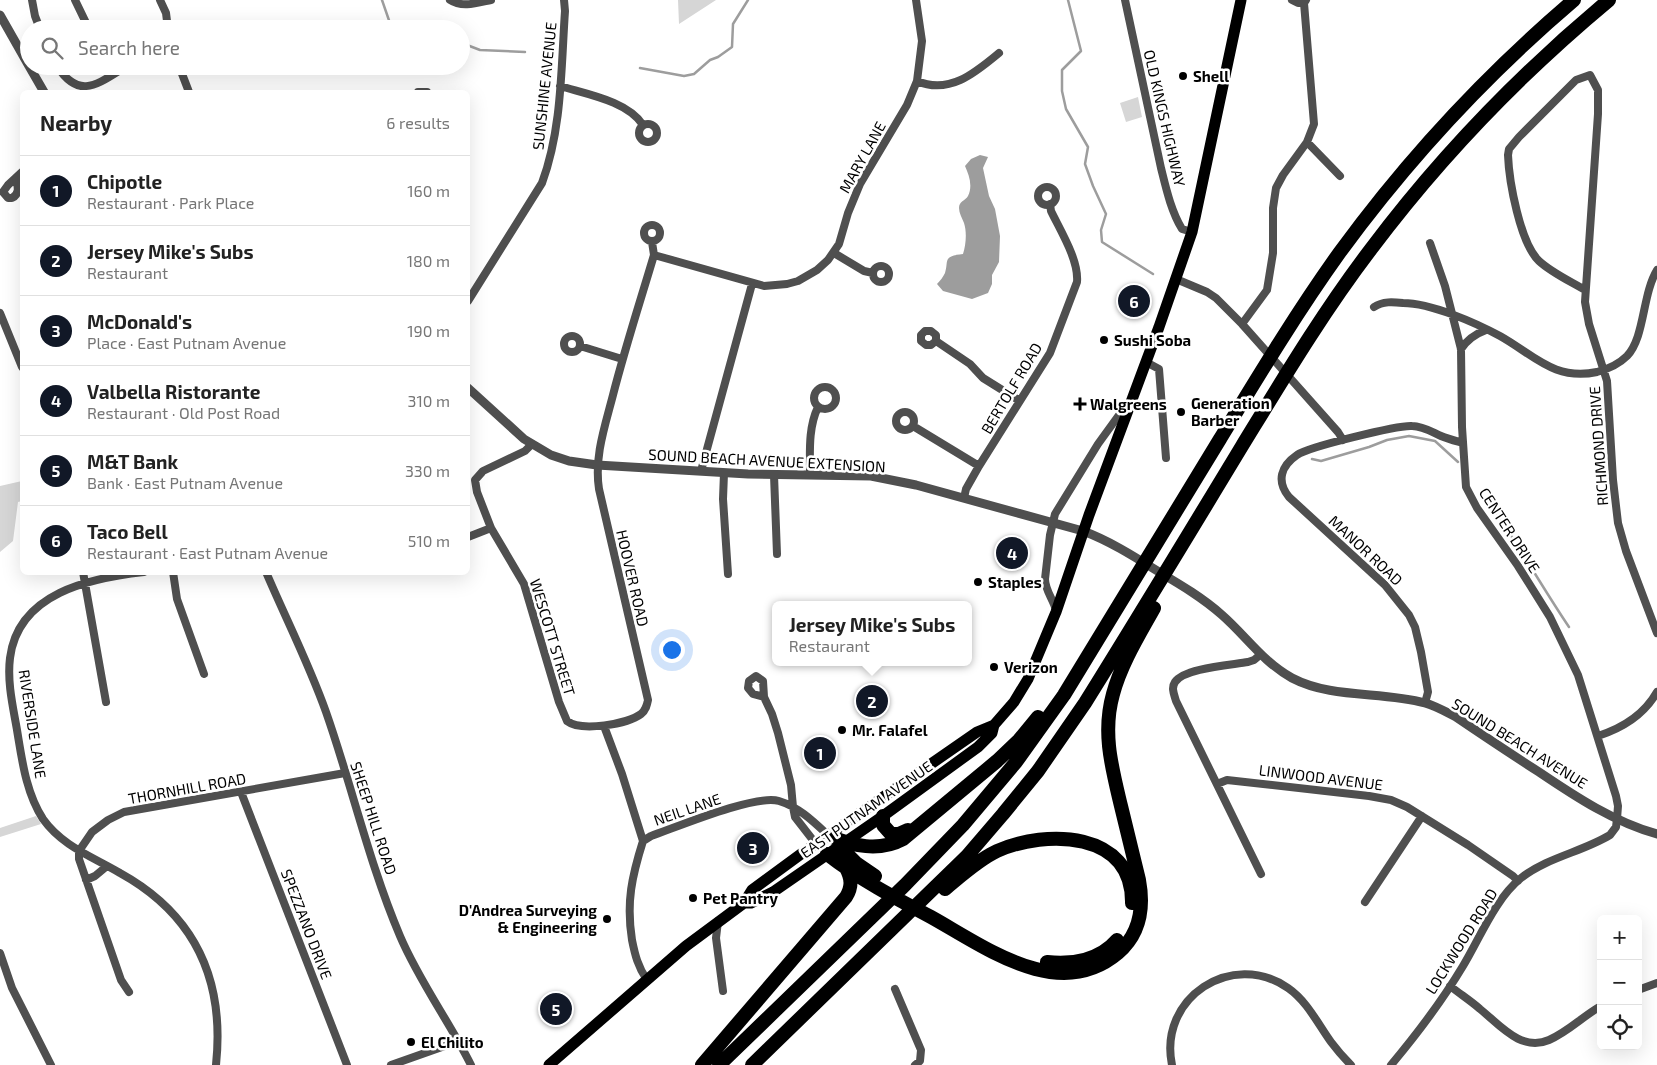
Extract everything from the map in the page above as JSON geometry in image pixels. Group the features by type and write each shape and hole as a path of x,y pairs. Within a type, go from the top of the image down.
{"highway":[{"path":"719,1065 905,885 963,825 999,784 1033,740 1064,695 1283,336 1341,251 1410,164 1484,83 1524,44 1574,0"},
{"path":"827,854 846,868 868,877 1016,963 1034,969 1052,972 1071,972 1097,966 1121,950 1133,935 1141,910 1141,891 1109,756 1108,719 1112,697 1120,674 1157,594 1193,526 1257,421 1302,350 1366,256 1440,164 1516,84 1569,34 1609,0"},
{"path":"752,1065 967,856 1021,793 1070,726 1157,594"},
{"path":"842,844 873,847 885,846 897,843 913,832 998,761 1019,740 1093,648"},
{"path":"883,816 882,822 886,830 893,835 899,834 946,804"},
{"path":"829,836 842,844 868,877"},
{"path":"869,952 979,862 998,851 1028,841 1064,838 1081,840 1098,847 1113,857 1122,867 1132,892 1130,917 1120,937 1101,953 1078,961 1053,962 1026,957 953,925"},
{"path":"702,1065 846,897 851,886 846,868"}],"main road":[{"name":"EAST PUTNAM AVENUE","path":"549,1065 686,946 744,903 752,890 977,732 994,725 1014,702 1025,684 1056,612 1083,531 1192,232 1241,0"},
{"name":"EAST PUTNAM AVENUE","path":"744,903 750,903 773,892 883,816 978,747 992,733 994,725"},
{"path":"816,844 827,854"}],"street":[{"path":"32,0 37,20"},
{"path":"75,0 85,20"},
{"path":"160,0 167,20"},
{"path":"450,0 471,5 490,0"},
{"name":"SUNSHINE AVENUE","path":"470,298 542,183 554,146 560,86 565,11 564,0"},
{"name":"MARY LANE","path":"654,255 764,286 798,281 817,270 834,253 839,244 848,213 860,184 907,105 917,81 922,41 916,0"},
{"name":"OLD KINGS HIGHWAY","path":"1125,0 1166,186 1178,222 1182,229 1192,232"},
{"path":"1242,324 1267,290 1273,253 1273,208 1276,188 1307,142 1312,131 1314,116 1305,2 1298,3 1292,0"},
{"path":"0,14 20,50"},
{"path":"917,81 928,86 958,82 975,73 999,53"},
{"path":"34,75 43,90"},
{"path":"63,75 76,86 92,86 111,76"},
{"path":"182,75 188,90"},
{"name":"RICHMOND DRIVE","path":"1585,290 1548,268 1528,246 1520,225 1508,155 1509,149 1519,137 1576,80 1590,75 1598,90 1598,114 1585,302 1589,324 1607,382 1613,480 1618,523 1626,551 1657,633"},
{"path":"560,86 619,105 636,115 643,125"},
{"path":"1307,142 1340,176"},
{"path":"16,179 20,174"},
{"name":"BERTOLF ROAD","path":"964,498 966,489 979,466 1050,353 1077,282 1078,274 1074,262 1050,204"},
{"path":"652,242 654,255"},
{"name":"CENTER DRIVE","path":"1430,243 1436,255 1461,350 1466,488 1477,508 1518,566 1557,630 1578,675 1616,796 1618,806 1617,819"},
{"path":"834,253 864,271 873,273"},
{"name":"HOOVER ROAD","path":"604,726 642,714 646,709 648,700 603,506 597,465 622,359 654,255"},
{"path":"1374,307 1382,303 1422,305 1453,315 1501,337 1539,362 1557,371 1568,374 1584,374 1604,370 1621,361 1634,347 1650,284 1657,270"},
{"path":"1176,279 1207,292 1242,324 1343,440 1412,426 1420,427 1463,443"},
{"path":"701,471 752,284"},
{"path":"0,312 20,362"},
{"path":"1461,350 1472,337 1486,330"},
{"path":"936,341 970,364 983,378 1020,401"},
{"path":"580,346 622,359"},
{"path":"1146,362 1159,368 1166,458"},
{"name":"SOUND BEACH AVENUE EXTENSION","path":"470,390 508,426 532,444 559,458 597,465 774,475 871,476 903,482 1083,531"},
{"path":"1056,612 1053,600 1045,585 1053,522 1061,504 1098,444 1133,396"},
{"path":"810,475 811,428 813,416 818,407"},
{"path":"912,426 979,466"},
{"name":"MANOR ROAD","path":"1343,440 1299,453 1287,465 1283,472 1281,484 1302,510 1385,584 1409,616 1415,627 1421,652 1428,692 1425,703"},
{"name":"WESCOTT STREET","path":"532,444 526,452 483,471 475,480 477,492 491,528 524,584 563,714 567,721 578,727 604,726"},
{"path":"724,472 723,499 728,574"},
{"path":"774,475 777,554"},
{"path":"470,536 491,528"},
{"name":"SOUND BEACH AVENUE","path":"1083,531 1098,536 1196,595 1222,615 1260,655 1283,673 1309,685 1325,689 1425,703 1456,717 1567,790 1617,819 1636,828 1657,834"},
{"path":"84,575 106,702"},
{"name":"RIVERSIDE LANE","path":"114,575 61,592 38,606 22,625 10,656 9,670 24,768 32,797 53,832 79,851 134,881 158,899 178,920 195,945 208,974 216,1003 219,1032 216,1065"},
{"path":"173,575 177,599 204,674"},
{"name":"SHEEP HILL ROAD","path":"267,575 319,693 366,842 400,937 471,1065"},
{"path":"1260,655 1248,662 1187,673 1179,678 1173,687 1176,701 1261,874"},
{"path":"1598,736 1626,725 1644,710 1657,692"},
{"path":"764,697 772,714 789,777 792,807 795,816 816,844"},
{"path":"604,726 643,840"},
{"name":"THORNHILL ROAD","path":"79,851 92,832 124,812 345,773"},
{"name":"LINWOOD AVENUE","path":"1217,784 1228,780 1369,796 1399,803 1493,862 1518,881"},
{"name":"SPEZZANO DRIVE","path":"241,792 347,1065"},
{"name":"NEIL LANE","path":"647,980 637,963 629,910 631,883 643,840 672,828 754,801 771,799 801,811 829,836"},
{"path":"1365,902 1422,816"},
{"name":"LOCKWOOD ROAD","path":"1392,1065 1450,986 1502,899 1518,881 1551,860 1608,836 1616,827 1617,819"},
{"path":"79,851 79,859 121,980 129,992"},
{"path":"86,880 95,876 107,866"},
{"path":"718,921 716,938 723,990"},
{"path":"0,953 12,988 51,1065"},
{"path":"1172,1065 1170,1049 1172,1030 1176,1018 1186,1002 1201,988 1236,974 1265,977 1289,989 1310,1012 1331,1042 1351,1065"},
{"path":"1642,989 1657,983"},
{"path":"1450,986 1504,1031 1522,1041 1532,1043 1549,1040 1597,1009"},
{"path":"895,989 921,1050 920,1061 915,1065"},
{"path":"391,1065 459,1041"}],"shaded area":[{"path":"678,0 716,0 679,24"},
{"path":"1138,97 1142,117 1126,122 1120,103"},
{"path":"980,155 988,157 983,168 989,196 995,209 1000,236 999,262 992,275 992,284 988,293 972,299 943,291 937,284 945,273 949,258 963,254 966,230 959,206 968,196 970,184 965,166 971,159"},
{"path":"20,481 20,502 18,502 13,541 0,552 0,486"},
{"path":"36,816 41,824 0,837 0,828"}],"waterway":[{"path":"382,0 389,20"},
{"path":"640,68 684,76 694,74 710,60 732,47 733,24 748,0"},
{"path":"1068,0 1081,51 1062,70 1062,91 1066,109 1088,147 1085,164 1106,214 1101,230 1102,242 1153,274"},
{"path":"470,46 480,50 525,52"},
{"path":"1312,459 1321,461 1387,440 1409,436 1435,441 1458,462"},
{"path":"1497,514 1569,627"}],"place":[{"name":"Shell","path":"1183,76"},
{"name":"Taco Bell","path":"1134,301"},
{"name":"Sushi Soba","path":"1104,340"},
{"name":"Walgreens","path":"1080,404"},
{"name":"Generation Barber","path":"1181,412"},
{"name":"Valbella Ristorante","path":"1012,553"},
{"name":"Staples","path":"978,582"},
{"name":"Verizon","path":"994,667"},
{"name":"Jersey Mike's Subs","path":"872,701"},
{"name":"Mr. Falafel","path":"842,730"},
{"name":"Chipotle","path":"820,753"},
{"name":"McDonald's","path":"753,848"},
{"name":"Pet Pantry","path":"693,898"},
{"name":"D'Andrea Surveying & Engineering","path":"607,919"},
{"name":"M&T Bank","path":"556,1009"},
{"name":"El Chilito","path":"411,1042"}]}
